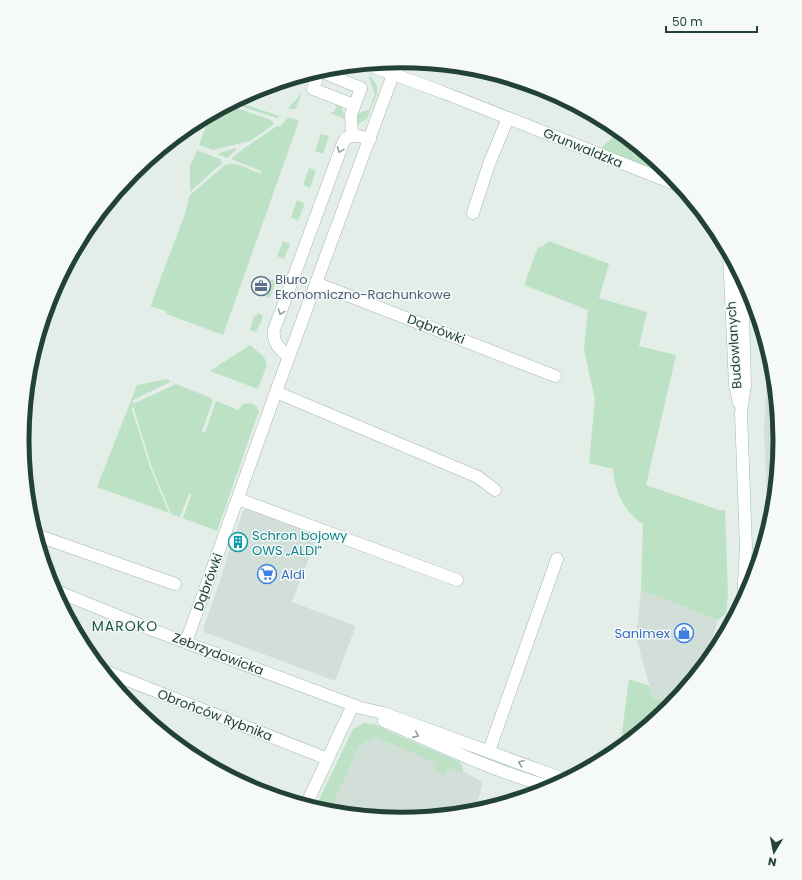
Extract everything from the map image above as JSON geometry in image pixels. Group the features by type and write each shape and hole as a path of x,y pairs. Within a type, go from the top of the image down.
{"street":[{"name":"Dąbrówki","path":"186,642 289,356 395,68"},
{"name":"Grunwaldzka","path":"378,69 668,181"},
{"path":"329,75 361,88 354,105 350,124 352,136"},
{"path":"317,78 313,89 354,105"},
{"path":"473,214 489,164 508,118"},
{"path":"289,356 281,350 275,342 273,336 274,330 343,143 345,139 352,136 370,139"},
{"name":"Budowlanych","path":"730,265 735,385 741,413 746,548 744,585"},
{"name":"Dąbrówki","path":"316,283 555,376"},
{"name":"Budowlanych","path":"741,413 745,385 742,292"},
{"path":"276,392 478,476 495,490"},
{"path":"238,499 457,580"},
{"path":"42,537 176,584"},
{"name":"Budowlanych","path":"746,548 750,569"},
{"path":"489,751 557,559"},
{"name":"Zebrzydowicka","path":"62,593 186,642 357,706 383,713 559,777"},
{"name":"Obrońców Rybnika","path":"112,674 328,759"},
{"path":"308,800 328,759 357,706"},
{"name":"Zebrzydowicka","path":"357,706 381,719 460,755 522,779 542,784"}],"shaded area":[{"path":"767,372 770,391 773,440 770,489 767,506 764,430"},
{"path":"249,506 319,532 292,602 356,626 335,681 204,632 204,626 243,511"},
{"path":"641,590 718,620 709,648 681,685 665,702 653,698 636,637"},
{"path":"374,723 483,782 477,804 450,809 401,812 352,809 329,805 357,729"}],"green space":[{"path":"370,76 377,85 377,94 367,119 356,125 358,114 369,110 375,94 369,78"},
{"path":"302,93 296,108 294,110 288,108"},
{"path":"242,103 280,116 277,118 238,105"},
{"path":"337,104 342,108 345,119 330,113 334,112"},
{"path":"234,107 271,120 274,124 250,141 213,150 199,145 208,123"},
{"path":"289,117 299,121 223,335 167,314 166,311 152,307 151,305 157,288 186,211 189,196 225,165 238,165 261,174 261,171 231,159 277,126 281,127 281,125"},
{"path":"321,134 329,136 323,154 315,151"},
{"path":"615,136 654,168 652,169 601,148"},
{"path":"235,148 236,150 227,158 217,154"},
{"path":"197,150 220,159 222,163 190,192 190,164"},
{"path":"309,168 316,171 310,188 303,185"},
{"path":"297,200 305,204 298,221 291,217"},
{"path":"283,241 290,244 284,259 277,256"},
{"path":"549,241 609,264 599,298 647,312 639,346 676,355 646,485 719,510 725,510 728,594 726,613 718,620 641,590 643,524 631,514 618,493 613,469 589,463 595,400 584,350 588,310 524,285 538,247 541,247"},
{"path":"268,279 276,281 270,298 263,296"},
{"path":"257,313 263,317 256,332 250,330 254,316 257,316"},
{"path":"250,345 264,357 267,365 258,389 210,371"},
{"path":"168,379 170,382 133,400 133,404 176,384 209,397 213,400 202,431 205,433 216,401 238,410 243,404 250,403 259,411 217,531 183,518 191,495 189,494 180,517 171,514 152,468 133,406 132,410 150,467 169,513 97,487 137,385"},
{"path":"629,679 649,686 653,698 665,702 646,720 621,739"},
{"path":"364,723 372,724 460,762 463,769 462,773 448,767 445,775 434,770 436,763 376,737 359,745 332,806 318,802 353,729"}],"place":[{"name":"Biuro Ekonomiczno-Rachunkowe","path":"261,286"},
{"name":"Schron bojowy OWS „ALDI”","path":"238,542"},
{"name":"Aldi","path":"267,574"},
{"name":"Sanimex","path":"684,633"}],"district":[{"name":"MAROKO","path":"125,626"}]}
